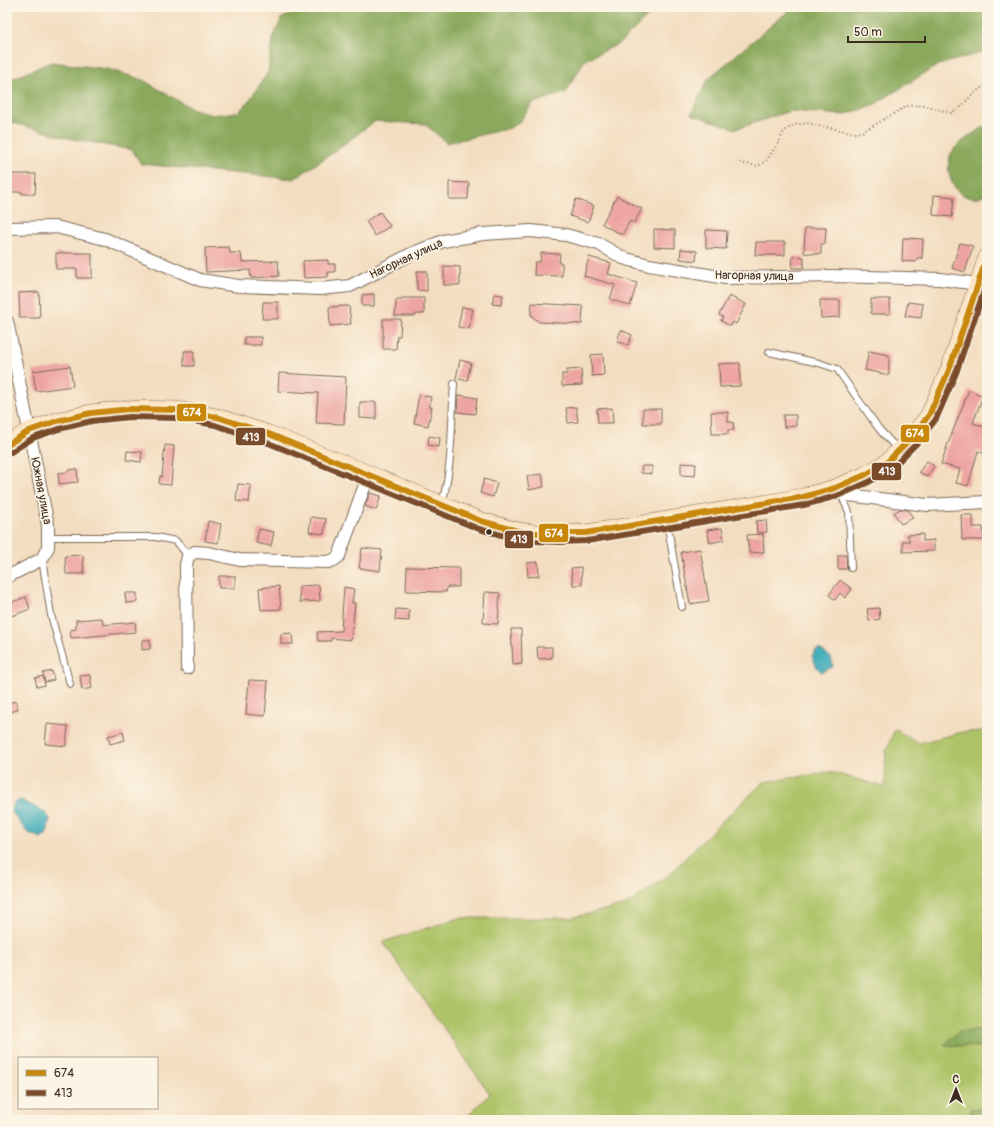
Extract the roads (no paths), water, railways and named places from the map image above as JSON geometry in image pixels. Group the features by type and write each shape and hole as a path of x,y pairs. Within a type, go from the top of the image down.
{"main road":[{"path":"7,445 29,432 57,421 91,412 130,409 177,410 217,417 262,432 369,474 481,521 518,531 534,533 586,533 803,497 837,490 865,475 886,463 913,436 929,415 949,370 987,257"}],"street":[{"name":"Нагорная улица","path":"7,228 56,227 105,239 200,280 239,286 320,289 350,286 411,254 443,241 483,234 531,231 566,235 599,244 623,258 649,265 726,278 834,276 940,279 978,284"},
{"name":"Южная улица","path":"7,322 48,525 48,547 42,559"},
{"path":"187,668 186,565 188,556 195,552 209,553 240,560 328,562 334,560 339,556 369,474"},
{"path":"837,490 848,495 927,505 987,502"},
{"path":"7,577 42,559"}],"lane":[{"path":"769,352 819,363 837,369 879,429 899,451"},
{"path":"441,504 446,489 454,384"},
{"path":"837,490 849,512 851,568"},
{"path":"667,520 682,607"},
{"path":"48,536 156,537 176,541 188,556"},
{"path":"42,559 51,615 70,684"}],"water":[{"path":"819,649 829,656 833,664 833,667 821,672 817,668 812,656 815,651"},
{"path":"21,800 45,812 50,819 47,834 40,838 27,832 11,811 14,803"}]}
